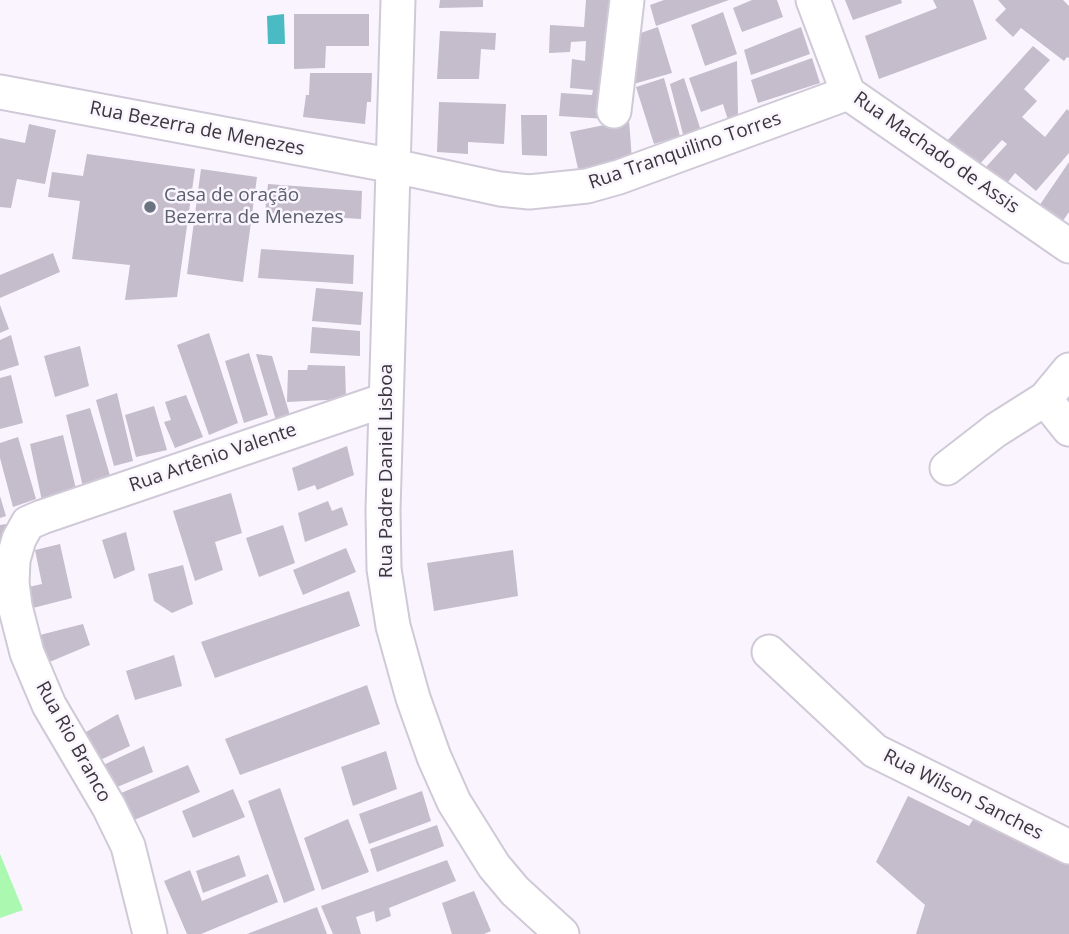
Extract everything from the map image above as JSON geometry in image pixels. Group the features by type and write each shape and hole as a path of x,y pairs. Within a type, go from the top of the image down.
{"street":[{"name":"Rua Padre Daniel Lisboa","path":"398,0 385,400 384,569 393,626 413,698 434,757 454,802 494,866 515,891 562,934"},
{"path":"614,111 627,0"},
{"name":"Rua Machado de Assis","path":"813,0 848,93 1069,246"},
{"name":"Rua Bezerra de Menezes","path":"0,92 394,166"},
{"name":"Rua Tranquilino Torres","path":"394,166 500,189 529,192 587,186 619,177 848,93"},
{"path":"947,468 996,430 1045,399 1069,370"},
{"path":"1045,399 1069,429"},
{"name":"Rua Artênio Valente","path":"41,517 385,400"},
{"name":"Rua Rio Branco","path":"41,517 28,523 19,539 13,560 15,606 27,653 49,705 109,807 128,846 150,934"},
{"name":"Rua Wilson Sanches","path":"769,652 875,751 1069,847"}],"green space":[{"path":"0,854 23,910 0,918"}],"water":[{"path":"284,14 285,44 268,44 267,16"}],"building":[{"path":"440,0 483,0 483,7 439,8"},
{"path":"586,0 620,0 606,119 559,116 561,93 592,95 593,90 570,88 572,59 585,61 586,41 571,42 570,52 549,53 550,25 584,27"},
{"path":"664,0 729,0 656,26 650,5"},
{"path":"752,0 777,0 783,17 742,32 733,8"},
{"path":"845,0 901,0 902,3 853,20"},
{"path":"933,0 973,0 987,39 879,79 865,36 937,8"},
{"path":"998,0 1063,0 1069,6 1069,58 1064,61 1021,28 1013,37 995,20 1006,9"},
{"path":"723,12 737,54 705,66 691,25"},
{"path":"294,14 369,14 369,46 326,46 325,68 294,69"},
{"path":"658,27 672,73 623,87 632,36"},
{"path":"801,27 810,54 751,75 744,50"},
{"path":"440,31 496,33 495,50 481,49 479,79 437,79"},
{"path":"1033,46 1050,60 1024,89 1037,101 1022,117 1045,137 1067,109 1069,111 1069,153 1036,191 1015,173 1007,183 986,167 1007,144 1002,140 976,168 946,142"},
{"path":"812,58 820,83 758,103 751,80"},
{"path":"737,61 738,116 728,120 723,104 701,112 689,78"},
{"path":"310,73 372,73 371,102 367,102 365,124 303,117 306,95 309,95"},
{"path":"664,78 680,136 654,144 636,87"},
{"path":"684,78 701,131 684,138 670,84"},
{"path":"439,102 506,104 504,144 468,142 468,154 437,152"},
{"path":"521,115 547,115 547,156 522,155"},
{"path":"629,120 632,160 578,169 570,132"},
{"path":"29,124 56,130 45,184 17,179 11,208 0,207 0,138 25,143"},
{"path":"87,154 195,169 177,297 125,300 130,265 72,259 80,201 48,197 52,172 83,176"},
{"path":"1069,162 1069,212 1060,225 1037,209"},
{"path":"201,169 257,177 243,282 187,274"},
{"path":"268,184 362,191 361,219 265,213"},
{"path":"261,249 354,255 353,284 258,278"},
{"path":"53,253 60,272 0,298 0,275"},
{"path":"316,288 363,292 361,325 312,321"},
{"path":"0,305 9,329 0,333"},
{"path":"312,327 360,331 360,356 310,353"},
{"path":"209,333 238,423 209,435 177,345"},
{"path":"11,335 19,365 0,371 0,340"},
{"path":"80,346 89,386 55,397 44,356"},
{"path":"249,353 268,415 244,423 225,361"},
{"path":"256,354 272,356 292,422 278,427"},
{"path":"308,365 345,366 346,399 287,402 288,370 307,370"},
{"path":"11,375 23,423 0,429 0,378"},
{"path":"117,393 133,461 114,466 96,400"},
{"path":"186,395 203,437 175,448 164,422 171,420 165,402"},
{"path":"154,406 167,450 136,457 125,415"},
{"path":"90,408 111,479 83,487 66,415"},
{"path":"63,435 77,493 42,501 30,444"},
{"path":"18,437 36,499 13,507 0,458 0,443"},
{"path":"347,446 354,475 317,490 315,485 298,491 292,468"},
{"path":"231,493 242,533 215,542 223,570 195,581 173,511"},
{"path":"0,496 6,516 0,518"},
{"path":"328,501 332,511 342,507 348,525 305,542 298,513"},
{"path":"6,524 10,553 0,555 0,525"},
{"path":"283,525 295,563 259,577 246,538"},
{"path":"126,532 135,570 114,579 102,540"},
{"path":"60,544 72,598 29,609 24,588 42,584 35,550"},
{"path":"346,548 356,572 303,595 293,570"},
{"path":"513,550 518,596 434,611 427,563"},
{"path":"183,565 193,604 172,613 154,601 148,574"},
{"path":"349,591 360,626 215,678 201,642"},
{"path":"83,624 90,645 40,666 32,637"},
{"path":"174,655 182,686 135,700 126,671"},
{"path":"367,685 380,724 240,775 225,739"},
{"path":"118,714 130,746 94,763 77,737"},
{"path":"144,746 153,772 110,790 99,767"},
{"path":"386,751 397,789 353,806 341,767"},
{"path":"188,765 200,792 125,824 114,796"},
{"path":"280,788 315,890 284,903 248,801"},
{"path":"233,789 245,817 193,838 182,811"},
{"path":"422,791 431,821 369,844 359,814"},
{"path":"908,796 969,826 976,815 1069,858 1069,934 916,934 925,905 876,862"},
{"path":"348,819 369,872 322,890 304,838"},
{"path":"437,825 444,846 377,872 370,849"},
{"path":"239,855 246,876 203,893 196,871"},
{"path":"447,860 456,881 389,908 391,916 376,922 374,911 356,917 361,934 333,934 321,906"},
{"path":"190,870 202,901 268,874 278,902 201,934 187,934 164,881"},
{"path":"474,891 491,931 484,934 452,934 442,903"},
{"path":"317,907 327,934 247,934"}],"place":[{"name":"Casa de oração Bezerra de Menezes","path":"150,207"}]}
